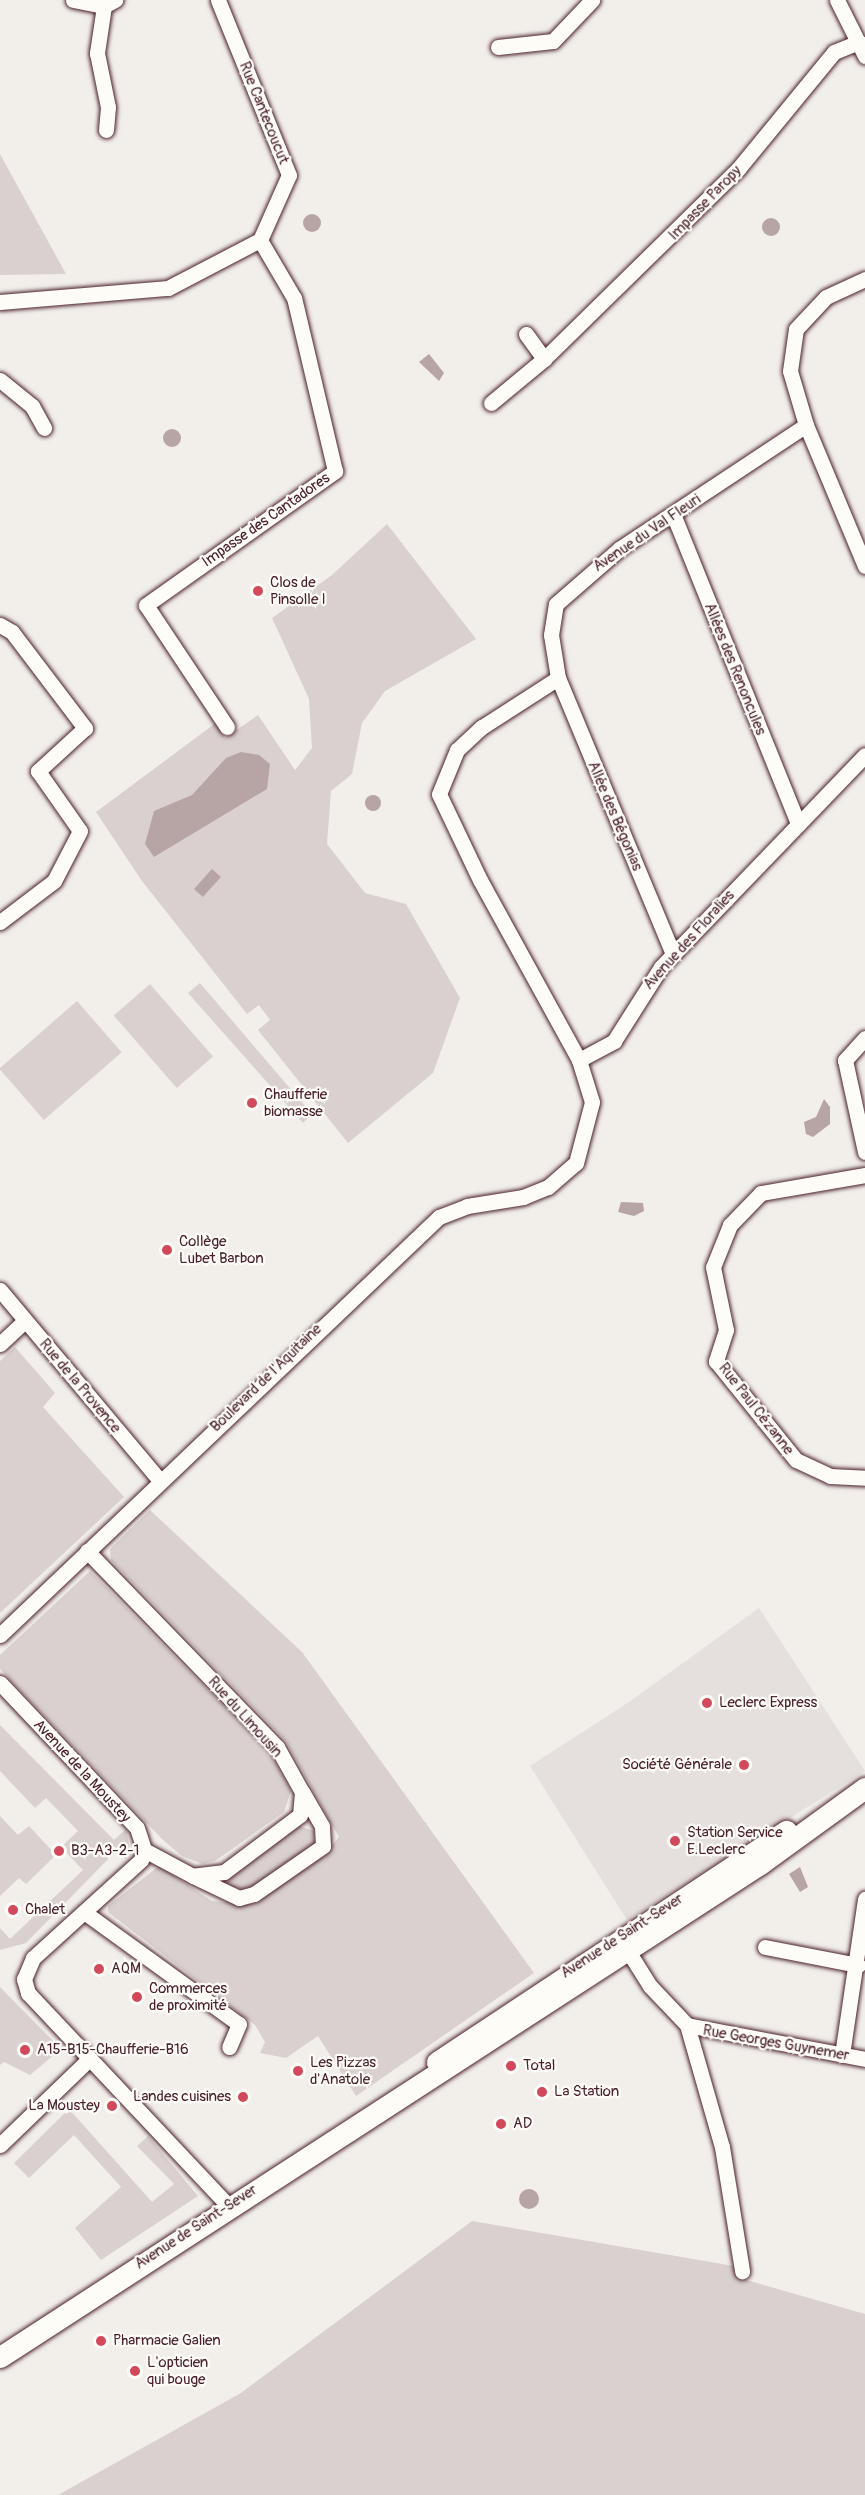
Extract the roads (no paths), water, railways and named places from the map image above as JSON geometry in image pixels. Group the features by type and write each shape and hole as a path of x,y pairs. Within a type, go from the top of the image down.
{"main road":[{"name":"Avenue de Saint-Sever","path":"0,2357 228,2205 393,2099 628,1941 864,1789"}],"street":[{"path":"73,0 110,3 97,52 108,107 106,130"},
{"name":"Rue Cantecoucut","path":"218,0 289,175 260,240"},
{"path":"498,47 553,41 592,0"},
{"path":"837,0 862,49"},
{"name":"Impasse Paropy","path":"491,403 544,359 738,170 834,52 862,49"},
{"path":"0,302 168,288 260,240"},
{"name":"Impasse des Cantadores","path":"227,727 146,605 335,471 294,298 260,240"},
{"path":"865,279 826,297 796,329 790,371 806,425 865,566"},
{"path":"526,334 544,359"},
{"path":"0,380 32,406 44,428"},
{"name":"Avenue du Val Fleuri","path":"558,678 551,635 556,604 619,549 806,425"},
{"name":"Allées des Renoncules","path":"673,514 798,824"},
{"path":"0,625 12,632 85,728 38,771 80,831 54,880 0,922"},
{"path":"558,678 457,750 439,794 480,880 579,1060"},
{"name":"Allée des Bégonias","path":"558,678 673,954"},
{"name":"Avenue des Floralies","path":"579,1060 614,1041 628,1011 673,954 865,755"},
{"path":"865,1038 845,1060 865,1152"},
{"name":"Boulevard de l'Aquitaine","path":"0,1635 439,1217 467,1206 523,1197 564,1176 585,1141 592,1102 579,1060"},
{"name":"Rue Paul Cézanne","path":"865,1175 761,1193 730,1225 713,1267 726,1330 717,1361 796,1460 830,1476 865,1478"},
{"name":"Rue de la Provence","path":"0,1290 160,1481"},
{"path":"0,1344 25,1321"},
{"name":"Rue du Limousin","path":"87,1551 277,1747 322,1826 323,1846 254,1894 239,1898 193,1876"},
{"name":"Avenue de la Moustey","path":"0,1683 137,1828 144,1850"},
{"path":"228,2205 28,1993 24,1979 33,1958 141,1860 144,1850 193,1876 225,1872 300,1815 302,1792"},
{"path":"842,2055 858,1965 865,1899"},
{"path":"84,1912 239,2024 228,2048"},
{"path":"628,1941 661,2000 687,2025 722,2147 742,2271"},
{"path":"765,1947 858,1965"},
{"name":"Rue Georges Guynemer","path":"687,2025 865,2059"},
{"path":"0,2145 89,2059"}],"place":[{"name":"Clos de Pinsolle I","path":"258,591"},
{"name":"Chaufferie biomasse","path":"252,1103"},
{"name":"Collège Lubet Barbon","path":"167,1250"},
{"name":"Leclerc Express","path":"707,1703"},
{"name":"Société Générale","path":"744,1765"},
{"name":"Station Service E.Leclerc","path":"675,1841"},
{"name":"B3-A3-2-1","path":"59,1851"},
{"name":"Chalet","path":"13,1910"},
{"name":"AQM","path":"99,1969"},
{"name":"Commerces de proximité","path":"137,1997"},
{"name":"A15-B15-Chaufferie-B16","path":"25,2050"},
{"name":"Total","path":"511,2066"},
{"name":"Les Pizzas d'Anatole","path":"298,2071"},
{"name":"La Station","path":"542,2092"},
{"name":"Landes cuisines","path":"243,2097"},
{"name":"La Moustey","path":"112,2106"},
{"name":"AD","path":"501,2124"},
{"name":"Pharmacie Galien","path":"101,2341"},
{"name":"L'opticien qui bouge","path":"135,2371"}]}
